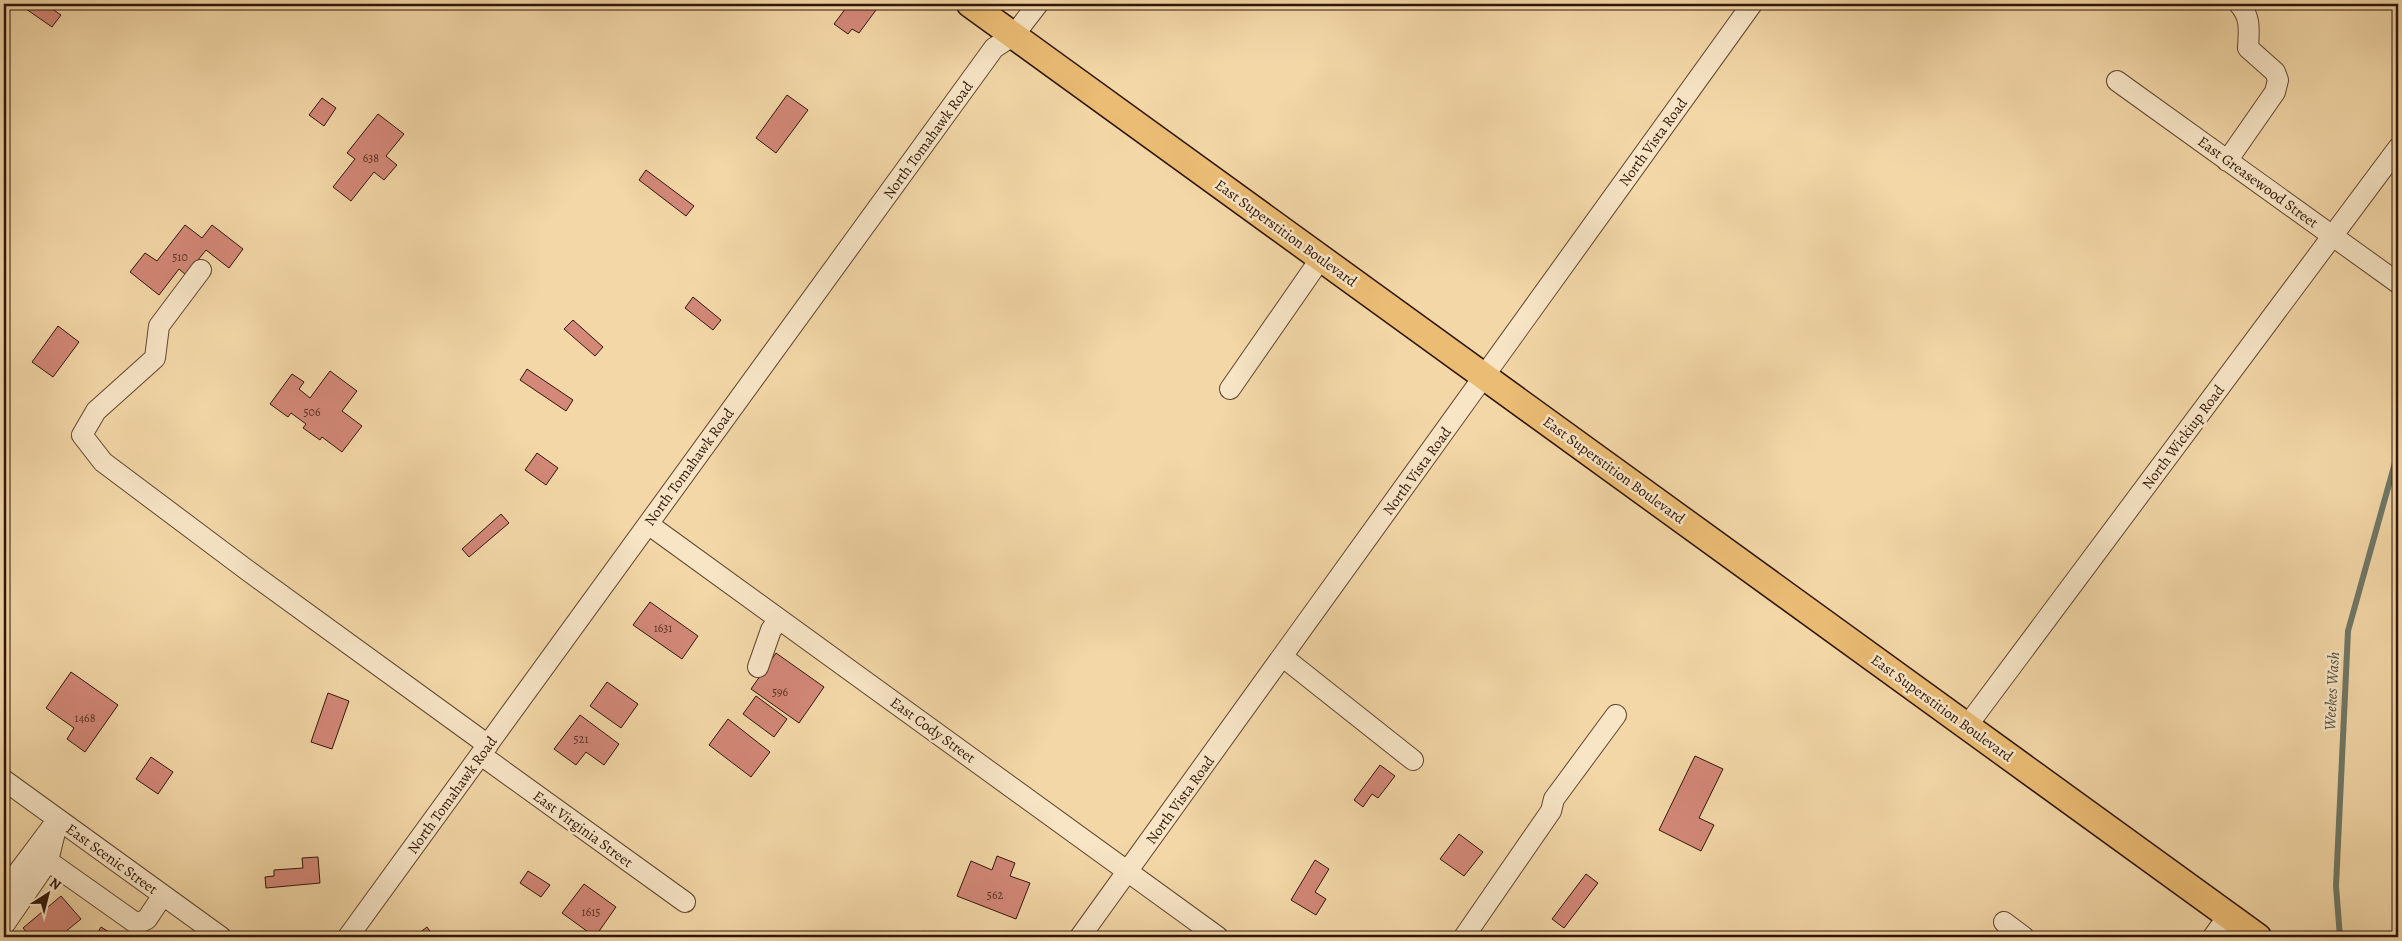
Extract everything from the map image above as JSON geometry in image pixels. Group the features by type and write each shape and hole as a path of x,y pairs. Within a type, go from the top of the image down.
{"main road":[{"name":"East Superstition Boulevard","path":"970,4 2258,937"}],"street":[{"name":"North Tomahawk Road","path":"348,937 994,48 1014,35 1038,4"},
{"name":"North Vista Road","path":"1080,937 1283,658 1752,4"},
{"path":"2227,161 2275,92 2278,80 2275,72 2248,48 2250,21 2246,12 2239,4"},
{"name":"East Greasewood Street","path":"2118,82 2398,283"},
{"name":"North Wickiup Road","path":"1967,726 2398,148"},
{"path":"1230,389 1321,258"},
{"name":"East Virginia Street","path":"201,270 159,326 154,358 96,411 82,435 103,462 685,902"},
{"name":"East Cody Street","path":"648,524 1218,937"},
{"path":"758,667 771,630 779,619"},
{"path":"1283,658 1413,760"},
{"path":"1464,937 1552,811 1554,799 1616,715"},
{"name":"East Scenic Street","path":"4,780 221,937"},
{"path":"4,925 48,860 58,820"},
{"path":"4,891 58,820"},
{"path":"48,860 137,924 147,919 163,895"},
{"path":"2213,937 2228,916"},
{"path":"2004,922 2024,937"}],"building":[{"path":"29,4 45,4 61,15 52,27 26,9"},
{"path":"849,4 867,4 876,10 859,33 852,29 848,34 834,24"},
{"path":"787,95 808,110 776,153 756,138"},
{"path":"322,98 336,108 324,126 309,115"},
{"path":"378,114 404,134 386,156 397,165 384,180 374,172 351,201 333,187 355,159 347,153"},
{"path":"646,170 694,206 686,216 639,180"},
{"path":"185,225 202,238 212,225 243,249 229,268 206,250 186,275 179,269 159,295 130,272 145,253 157,261"},
{"path":"693,297 721,320 713,330 685,308"},
{"path":"573,320 603,347 595,356 564,329"},
{"path":"58,326 79,342 53,377 32,362"},
{"path":"527,369 573,400 566,411 520,380"},
{"path":"330,371 357,391 342,411 362,426 342,452 322,437 320,440 303,428 306,424 291,413 288,417 270,404 292,374 304,382 299,389 310,398"},
{"path":"537,453 558,468 546,485 525,470"},
{"path":"501,514 509,523 469,557 462,549"},
{"path":"650,602 698,636 682,659 633,625"},
{"path":"776,653 824,687 799,723 751,689"},
{"path":"71,672 118,705 85,752 67,739 74,728 46,708"},
{"path":"607,682 638,704 621,728 590,706"},
{"path":"328,693 349,701 332,749 311,742"},
{"path":"756,696 787,719 774,737 743,714"},
{"path":"580,715 619,744 604,765 586,752 576,765 554,749"},
{"path":"728,719 770,752 751,777 709,745"},
{"path":"1695,756 1723,769 1699,818 1714,825 1701,851 1659,830"},
{"path":"151,757 173,772 158,794 136,779"},
{"path":"1380,765 1395,776 1378,798 1372,794 1363,807 1354,800"},
{"path":"1459,834 1483,852 1464,876 1440,859"},
{"path":"997,856 1015,863 1010,876 1030,883 1016,919 957,896 971,861 992,870"},
{"path":"318,857 320,883 266,888 265,877 274,876 274,870 303,868 302,858"},
{"path":"1315,860 1329,869 1315,892 1326,899 1316,915 1291,900"},
{"path":"528,871 550,885 541,897 520,883"},
{"path":"1586,874 1598,883 1564,928 1552,919"},
{"path":"584,884 616,907 595,937 562,913"},
{"path":"61,896 81,919 59,937 31,937 23,928"},
{"path":"101,927 117,937 95,937"},
{"path":"427,927 434,937 414,937"},
{"path":"924,931 939,937 922,937"}],"waterway":[{"name":"Weekes Wash","path":"2340,937 2336,886 2348,631 2398,452"}]}
